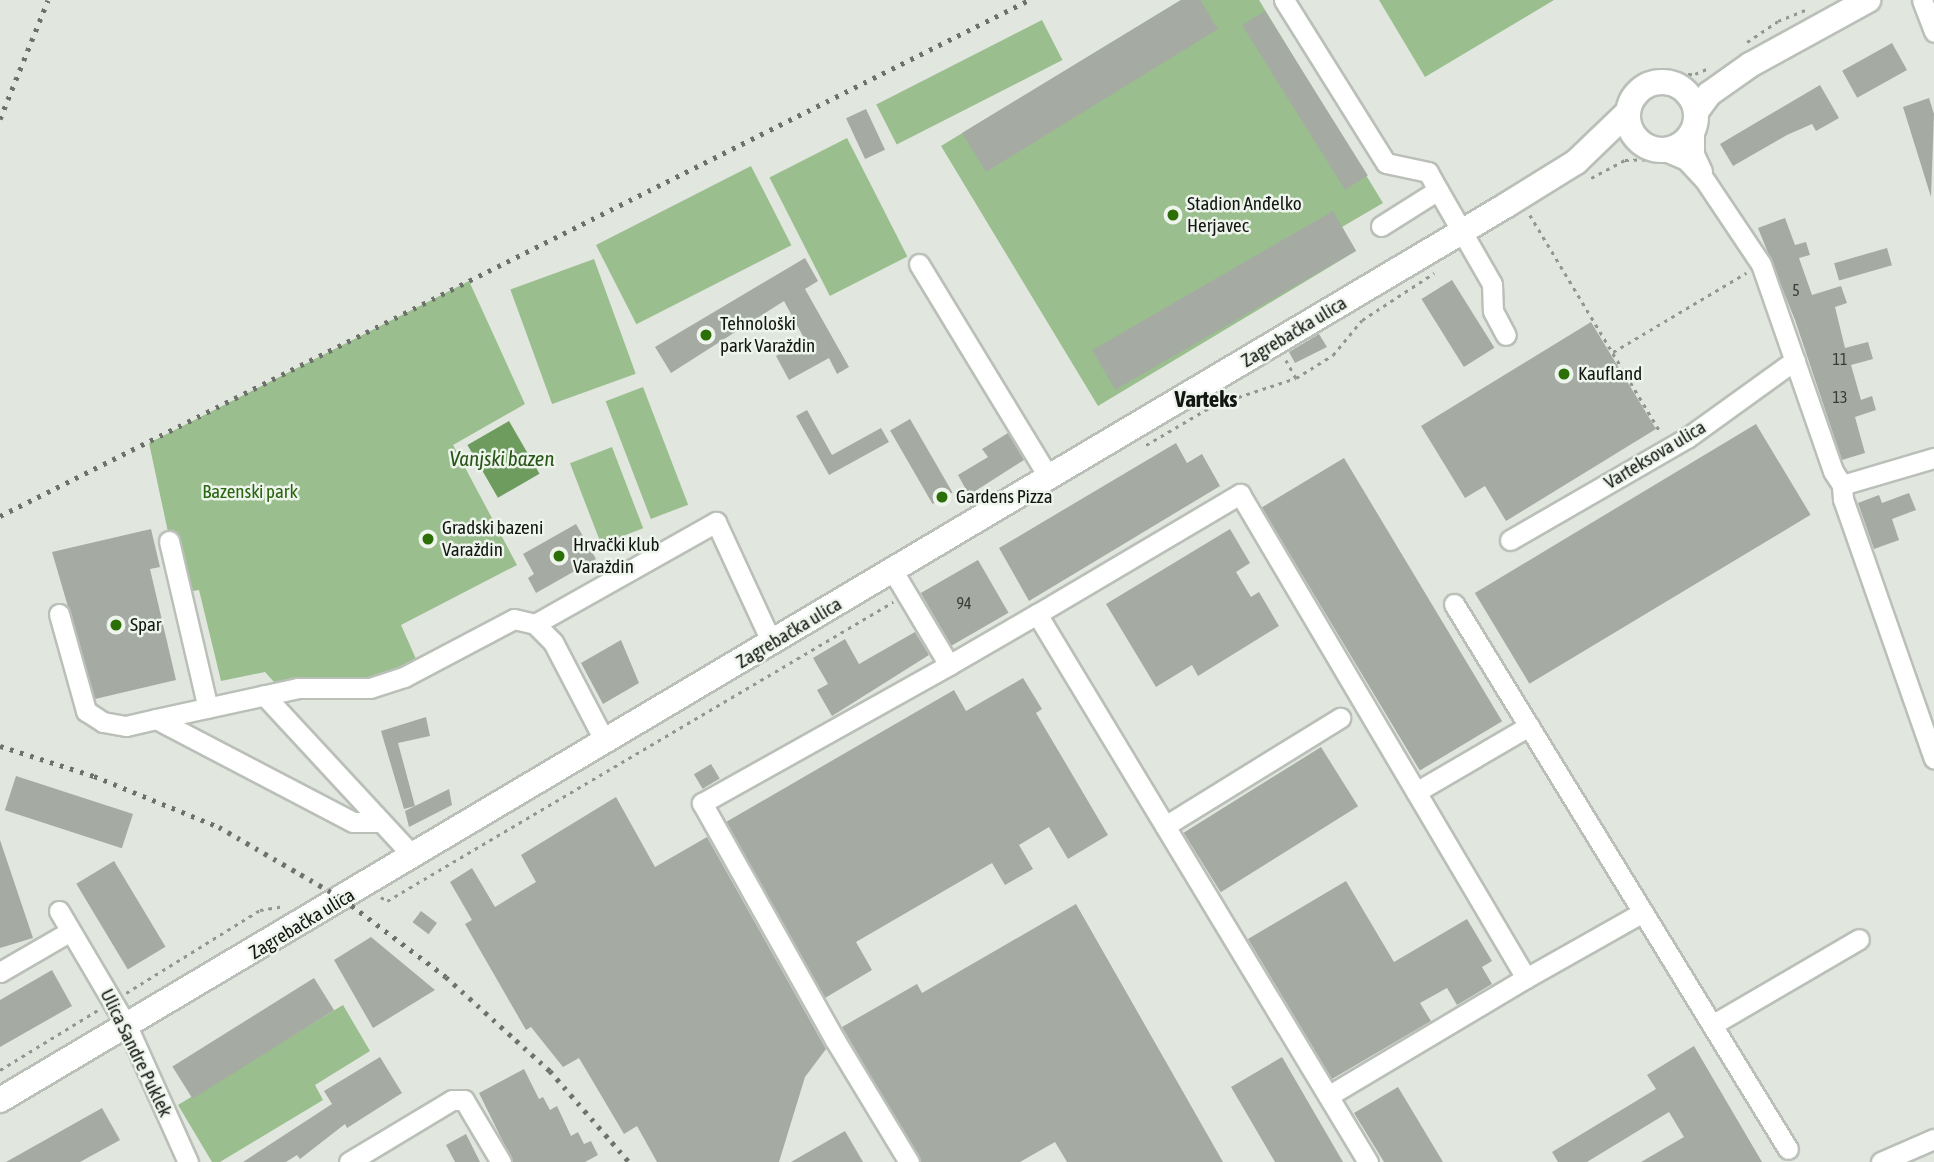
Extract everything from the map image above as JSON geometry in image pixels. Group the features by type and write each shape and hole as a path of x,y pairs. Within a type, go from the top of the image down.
{"main road":[{"name":"Zagrebačka ulica","path":"0,1100 128,1028 1462,231 1582,171 1621,146 1655,152 1682,144 1709,94 1750,65 1868,0"},
{"name":"Zagrebačka ulica","path":"1582,171 1628,113 1643,88 1699,83 1750,65"},
{"path":"1672,84 1689,94 1695,121"},
{"path":"1628,113 1631,131 1655,152"}],"street":[{"path":"1284,0 1386,163 1428,172 1492,284 1493,311 1506,335"},
{"path":"1922,0 1934,32"},
{"path":"1695,121 1694,153 1704,179"},
{"path":"1655,152 1686,160 1704,179 1761,264 1843,485 1843,499 1934,759"},
{"path":"1381,226 1438,190"},
{"path":"919,264 1049,478"},
{"name":"Varteksova ulica","path":"1510,540 1670,448 1795,360"},
{"path":"1843,485 1934,458"},
{"path":"909,1162 835,1040 702,803 949,665 1240,494 1526,978"},
{"path":"60,614 86,711 103,722 126,726 298,688 370,688 404,677 504,621 535,624 716,522 772,643"},
{"path":"169,541 208,708"},
{"path":"893,571 949,665"},
{"path":"1454,604 1788,1149"},
{"path":"1037,614 1368,1162"},
{"path":"535,624 553,642 606,742"},
{"path":"264,695 378,822 413,856"},
{"path":"1166,826 1340,718"},
{"path":"156,719 353,822 378,822"},
{"path":"1416,792 1529,726"},
{"name":"Ulica Sandre Puklek","path":"59,911 128,1028 188,1162"},
{"path":"1328,1096 1643,912"},
{"path":"0,972 69,932"},
{"path":"1712,1025 1859,939"},
{"path":"349,1162 452,1100 464,1100 501,1162"},
{"path":"1881,1162 1934,1139"}],"path":[{"path":"1582,171 1655,152"},
{"path":"1521,217 1529,212 1670,448"},
{"path":"1613,352 1761,264"},
{"path":"1223,402 1296,378 1333,355 1362,320 1438,269"},
{"path":"376,893 387,901 907,594"},
{"path":"120,998 260,910 297,904"},
{"path":"0,1070 101,1008"}],"green space":[{"name":"Stadion Anđelko Herjavec","path":"1181,0 1259,0 1383,203 1342,227 1356,251 1098,406 941,146"},
{"path":"1379,0 1554,0 1425,77"},
{"path":"1042,20 1062,60 897,145 876,104"},
{"path":"847,138 907,257 830,296 769,177"},
{"path":"751,166 791,245 636,324 596,245"},
{"path":"594,259 636,374 552,404 510,289"},
{"name":"Bazenski park","path":"469,281 525,404 453,445 517,565 401,625 420,668 404,677 282,691 265,672 221,681 199,590 181,593 149,443"},
{"path":"643,387 688,505 651,519 606,401"},
{"path":"612,447 643,528 601,544 570,463"},
{"path":"343,1005 370,1051 315,1085 323,1100 220,1162 212,1162 178,1105"}],"water":[{"name":"Vanjski bazen","path":"509,421 540,474 498,498 467,445"}],"building":[{"path":"1181,0 1200,0 1218,29 986,172 962,133"},
{"path":"1265,11 1368,176 1345,190 1242,25"},
{"path":"1892,43 1907,70 1857,98 1842,71"},
{"path":"1820,85 1839,118 1816,131 1812,124 1787,135 1733,166 1720,144"},
{"path":"1929,98 1934,114 1931,197 1903,107"},
{"path":"866,109 885,150 865,159 846,118"},
{"path":"1333,211 1356,251 1115,390 1092,350"},
{"path":"1785,218 1795,245 1806,242 1810,255 1799,258 1812,295 1841,286 1847,303 1835,307 1845,348 1868,342 1873,359 1851,365 1861,400 1872,396 1876,410 1855,417 1865,453 1842,460 1795,320 1758,228"},
{"path":"1887,248 1892,265 1839,280 1834,263"},
{"path":"805,258 818,281 805,289 849,367 837,374 829,358 789,380 776,356 805,340 784,301 671,373 655,347"},
{"path":"1452,280 1494,348 1464,367 1421,299"},
{"name":"Kaufland","path":"1591,322 1656,429 1506,521 1485,486 1465,498 1421,426"},
{"path":"1319,334 1327,347 1295,363 1289,352"},
{"path":"807,410 832,455 881,428 889,442 829,475 796,416"},
{"path":"910,419 952,493 933,504 890,430"},
{"path":"1756,424 1811,515 1529,684 1475,593"},
{"path":"1008,433 1024,460 969,495 958,475 988,457 982,449"},
{"path":"1176,443 1187,463 1202,454 1220,486 1029,601 999,548"},
{"path":"1344,458 1502,721 1420,771 1262,507"},
{"path":"1909,493 1916,510 1892,519 1899,540 1874,549 1858,503 1879,495 1882,503"},
{"name":"Hrvački klub Varaždin","path":"576,524 596,559 536,593 528,578 534,574 523,554"},
{"name":"Spar","path":"151,529 160,567 150,569 176,680 95,699 52,552"},
{"path":"1230,529 1250,563 1236,572 1251,597 1259,592 1279,626 1198,676 1192,665 1156,687 1106,604"},
{"path":"978,560 1008,613 951,646 921,593"},
{"path":"915,632 929,655 832,716 817,690 828,684 813,658 845,639 859,664"},
{"path":"621,640 639,683 603,704 581,663"},
{"path":"1023,678 1042,709 1036,713 1108,835 1068,859 1049,827 1019,845 1033,869 1005,885 992,863 856,942 872,970 825,998 726,822 954,690 966,711"},
{"path":"426,717 430,736 398,743 415,806 404,809 381,731"},
{"path":"1321,747 1358,806 1221,892 1184,833"},
{"path":"711,764 720,779 703,789 694,774"},
{"path":"16,776 133,814 122,848 5,810"},
{"path":"449,789 452,805 409,827 405,811"},
{"path":"616,797 655,867 707,837 826,1049 805,1077 779,1162 657,1162 637,1126 624,1134 579,1058 563,1067 531,1027 526,1030 465,924 472,920 450,882 472,868 495,907 536,882 521,855"},
{"path":"0,840 33,938 0,948"},
{"path":"114,861 166,947 128,969 76,884"},
{"path":"1346,881 1394,962 1467,919 1492,961 1482,967 1492,984 1457,1005 1447,988 1420,1003 1431,1021 1332,1079 1248,939"},
{"path":"1076,904 1223,1162 1067,1162 1055,1142 1020,1162 921,1162 842,1027 917,984 922,993"},
{"path":"421,911 437,923 429,934 413,922"},
{"path":"371,937 435,990 373,1028 334,960"},
{"path":"52,970 72,1006 0,1047 0,1000"},
{"path":"314,978 334,1010 193,1099 172,1066"},
{"path":"1694,1046 1762,1162 1641,1162 1684,1137 1669,1112 1587,1162 1558,1162 1552,1152 1656,1089 1647,1075"},
{"path":"380,1057 402,1093 347,1128 345,1124 300,1159 297,1155 286,1162 243,1162 332,1104 324,1091"},
{"path":"1282,1057 1343,1162 1275,1162 1231,1087"},
{"path":"524,1069 539,1099 543,1097 550,1110 557,1106 571,1136 578,1132 584,1144 591,1141 598,1155 585,1162 513,1162 479,1093"},
{"path":"1398,1087 1443,1162 1384,1162 1354,1113"},
{"path":"102,1108 120,1140 80,1162 6,1162"},
{"path":"845,1131 863,1162 791,1162"},
{"path":"466,1134 480,1162 455,1162 446,1145"}],"railway":[{"path":"0,119 48,0"},
{"path":"0,516 1029,0"},
{"path":"0,746 94,776 219,827 343,899 446,977 550,1071 629,1162"}],"place":[{"name":"Stadion Anđelko Herjavec","path":"1173,215"},
{"name":"Tehnološki park Varaždin","path":"706,335"},
{"name":"Kaufland","path":"1564,374"},
{"name":"Gardens Pizza","path":"942,497"},
{"name":"Gradski bazeni Varaždin","path":"428,539"},
{"name":"Hrvački klub Varaždin","path":"559,556"},
{"name":"Spar","path":"116,625"}],"district":[{"name":"Varteks","path":"1206,399"}]}
